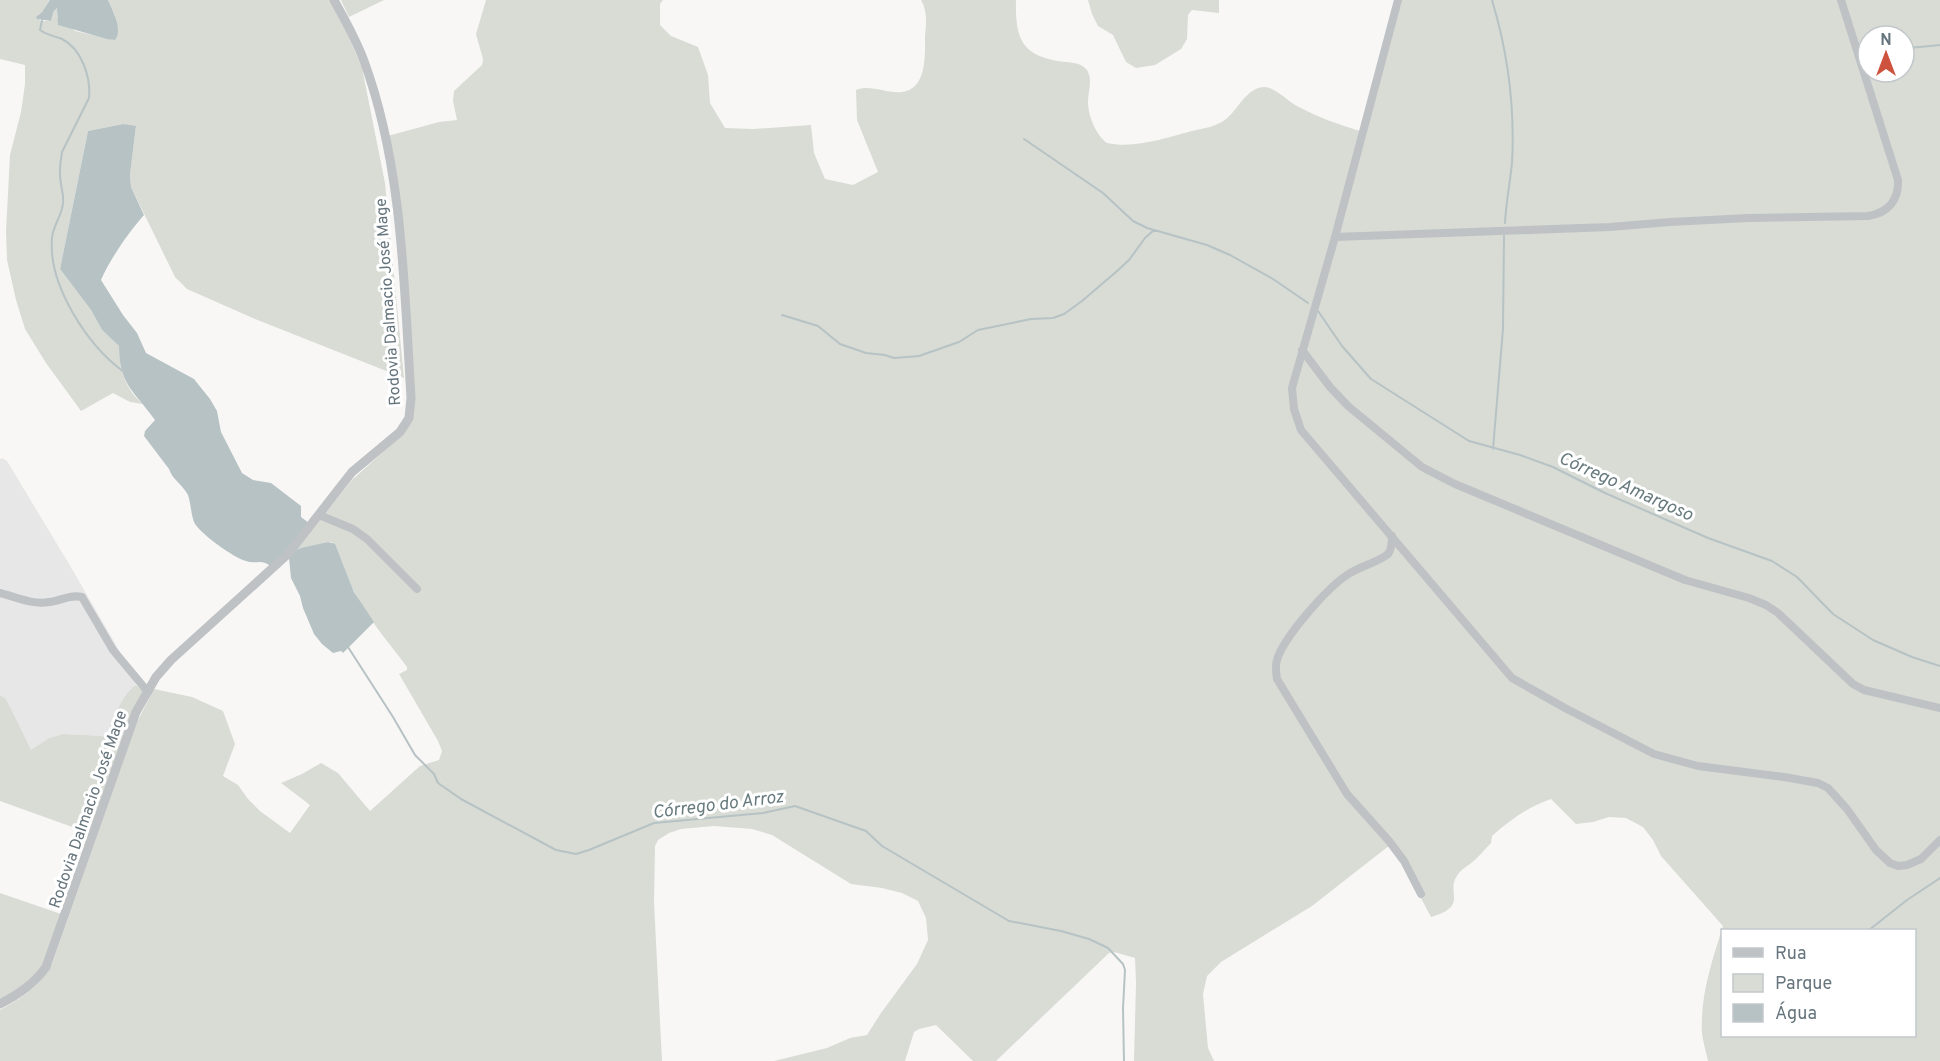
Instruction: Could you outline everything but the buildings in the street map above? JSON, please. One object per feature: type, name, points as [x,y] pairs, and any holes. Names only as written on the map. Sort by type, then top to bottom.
[{"type":"street","name":"Rodovia Dalmacio José Mage","points":[[0,1004],[24,990],[46,967],[136,712],[156,678],[171,660],[288,554],[352,472],[400,432],[405,426],[411,409],[402,261],[392,169],[365,63],[355,38],[334,0]]},
{"type":"street","points":[[1398,0],[1292,388],[1294,409],[1301,430],[1512,678],[1635,745],[1676,761],[1811,782],[1828,788],[1836,795],[1884,859],[1898,866],[1921,859],[1940,840]]},
{"type":"street","points":[[1335,237],[1881,214],[1896,198],[1898,180],[1841,0]]},
{"type":"street","points":[[1302,350],[1330,387],[1348,406],[1422,467],[1455,484],[1685,580],[1766,605],[1778,613],[1853,684],[1864,690],[1940,708]]},
{"type":"street","points":[[319,515],[354,529],[417,589]]},
{"type":"street","points":[[1392,536],[1391,550],[1387,555],[1363,565],[1331,587],[1287,640],[1276,661],[1276,669],[1277,679],[1347,794],[1404,861],[1421,894]]},
{"type":"street","points":[[0,594],[42,602],[69,596],[82,597],[113,650],[147,692]]},
{"type":"shaded area","points":[[0,459],[7,461],[72,569],[127,664],[136,685],[131,689],[119,710],[108,736],[63,734],[49,738],[30,751],[6,699],[0,695]]},
{"type":"green space","points":[[0,0],[50,0],[38,15],[40,21],[51,21],[55,9],[58,8],[57,17],[75,31],[115,40],[115,15],[108,0],[333,0],[362,68],[385,183],[404,378],[255,319],[187,289],[175,277],[131,187],[130,175],[136,127],[123,124],[88,131],[60,269],[91,310],[102,330],[119,346],[124,378],[132,392],[143,404],[130,402],[113,393],[81,411],[46,363],[25,329],[7,260],[6,231],[10,155],[21,112],[25,65],[0,59]]},
{"type":"green space","points":[[341,0],[384,0],[349,17]]},
{"type":"green space","points":[[486,0],[663,0],[660,4],[660,25],[671,36],[698,47],[708,75],[710,103],[725,128],[753,129],[811,125],[814,153],[825,179],[853,185],[878,172],[857,120],[856,90],[867,88],[902,92],[916,85],[923,70],[925,53],[926,18],[921,0],[1016,0],[1017,26],[1024,44],[1039,56],[1078,64],[1085,68],[1090,78],[1088,107],[1096,130],[1107,143],[1128,145],[1218,124],[1226,119],[1252,91],[1264,87],[1276,91],[1295,105],[1312,113],[1363,132],[1400,0],[1940,0],[1940,1061],[1708,1061],[1702,1033],[1703,1006],[1721,932],[1721,1037],[1916,1037],[1916,929],[1722,929],[1723,926],[1661,856],[1643,827],[1626,818],[1609,817],[1576,824],[1551,799],[1520,814],[1492,836],[1491,843],[1459,873],[1455,880],[1453,903],[1443,912],[1431,917],[1398,855],[1390,845],[1312,906],[1221,962],[1207,976],[1203,994],[1208,1048],[1214,1061],[1134,1061],[1135,958],[1114,952],[1109,953],[996,1061],[973,1061],[936,1025],[914,1032],[905,1061],[774,1061],[867,1035],[917,964],[928,940],[926,918],[918,901],[902,893],[851,884],[772,835],[752,829],[714,826],[681,829],[669,833],[658,840],[655,846],[654,902],[662,1061],[0,1061],[0,1010],[29,991],[52,964],[136,724],[154,689],[192,697],[223,711],[235,744],[223,776],[238,785],[260,811],[290,833],[310,805],[281,783],[321,763],[338,773],[370,811],[420,766],[439,760],[442,751],[438,741],[399,674],[407,670],[407,667],[361,603],[339,554],[331,542],[296,550],[352,480],[392,444],[413,409],[395,203],[384,137],[439,122],[457,120],[453,101],[454,91],[482,65],[483,59],[476,34]]},
{"type":"green space","points":[[1088,0],[1219,0],[1219,13],[1192,10],[1188,15],[1187,39],[1181,49],[1155,65],[1136,68],[1126,62],[1113,35],[1098,26]]},
{"type":"green space","points":[[136,685],[144,692],[89,833],[0,801],[0,695],[6,699],[31,750],[49,738],[63,734],[107,736],[122,701]]},
{"type":"green space","points":[[0,893],[61,914],[42,967],[34,978],[0,1001]]},
{"type":"water","points":[[50,0],[108,0],[118,26],[115,40],[58,25],[57,8],[51,21],[37,19],[36,17]]},
{"type":"water","points":[[123,124],[136,126],[130,175],[131,187],[144,215],[120,246],[101,280],[137,333],[146,353],[194,379],[210,399],[217,411],[221,432],[242,473],[253,480],[271,483],[301,506],[301,517],[309,523],[272,567],[262,562],[246,561],[234,555],[197,527],[188,495],[144,436],[145,431],[155,420],[125,379],[119,346],[102,330],[91,310],[60,269],[88,131]]},
{"type":"water","points":[[328,542],[335,544],[354,592],[374,622],[343,653],[341,651],[333,653],[314,634],[291,578],[289,558],[296,550]]},
{"type":"waterway","points":[[1492,0],[1506,60],[1511,101],[1512,163],[1505,223]]},
{"type":"waterway","name":"Córrego do Arroz","points":[[42,20],[40,30],[62,39],[80,57],[87,73],[89,90],[89,98],[62,152],[60,180],[63,203],[52,238],[52,256],[56,275],[63,294],[84,330],[110,360],[124,372]]},
{"type":"waterway","points":[[1916,47],[1940,45]]},
{"type":"waterway","name":"Córrego Amargoso","points":[[1024,139],[1103,193],[1133,221],[1147,228],[1207,245],[1230,255],[1273,279],[1308,303]]},
{"type":"waterway","name":"Córrego Amargoso","points":[[782,315],[818,326],[840,344],[866,353],[894,358],[919,356],[959,342],[978,330],[1031,319],[1053,318],[1064,314],[1129,260],[1154,230]]},
{"type":"waterway","points":[[1493,449],[1503,329],[1504,236]]},
{"type":"waterway","name":"Córrego Amargoso","points":[[1318,311],[1342,346],[1371,379],[1469,441],[1553,467],[1605,493],[1708,538],[1772,561],[1797,577],[1833,614],[1873,640],[1940,666]]},
{"type":"waterway","name":"Córrego do Arroz","points":[[348,647],[415,755],[434,774],[438,783],[461,799],[556,850],[576,854],[654,823],[763,813],[795,806],[866,831],[882,846],[1009,921],[1061,931],[1089,939],[1108,948],[1123,964],[1125,970],[1124,1061]]},
{"type":"waterway","points":[[1870,929],[1940,878]]}]
